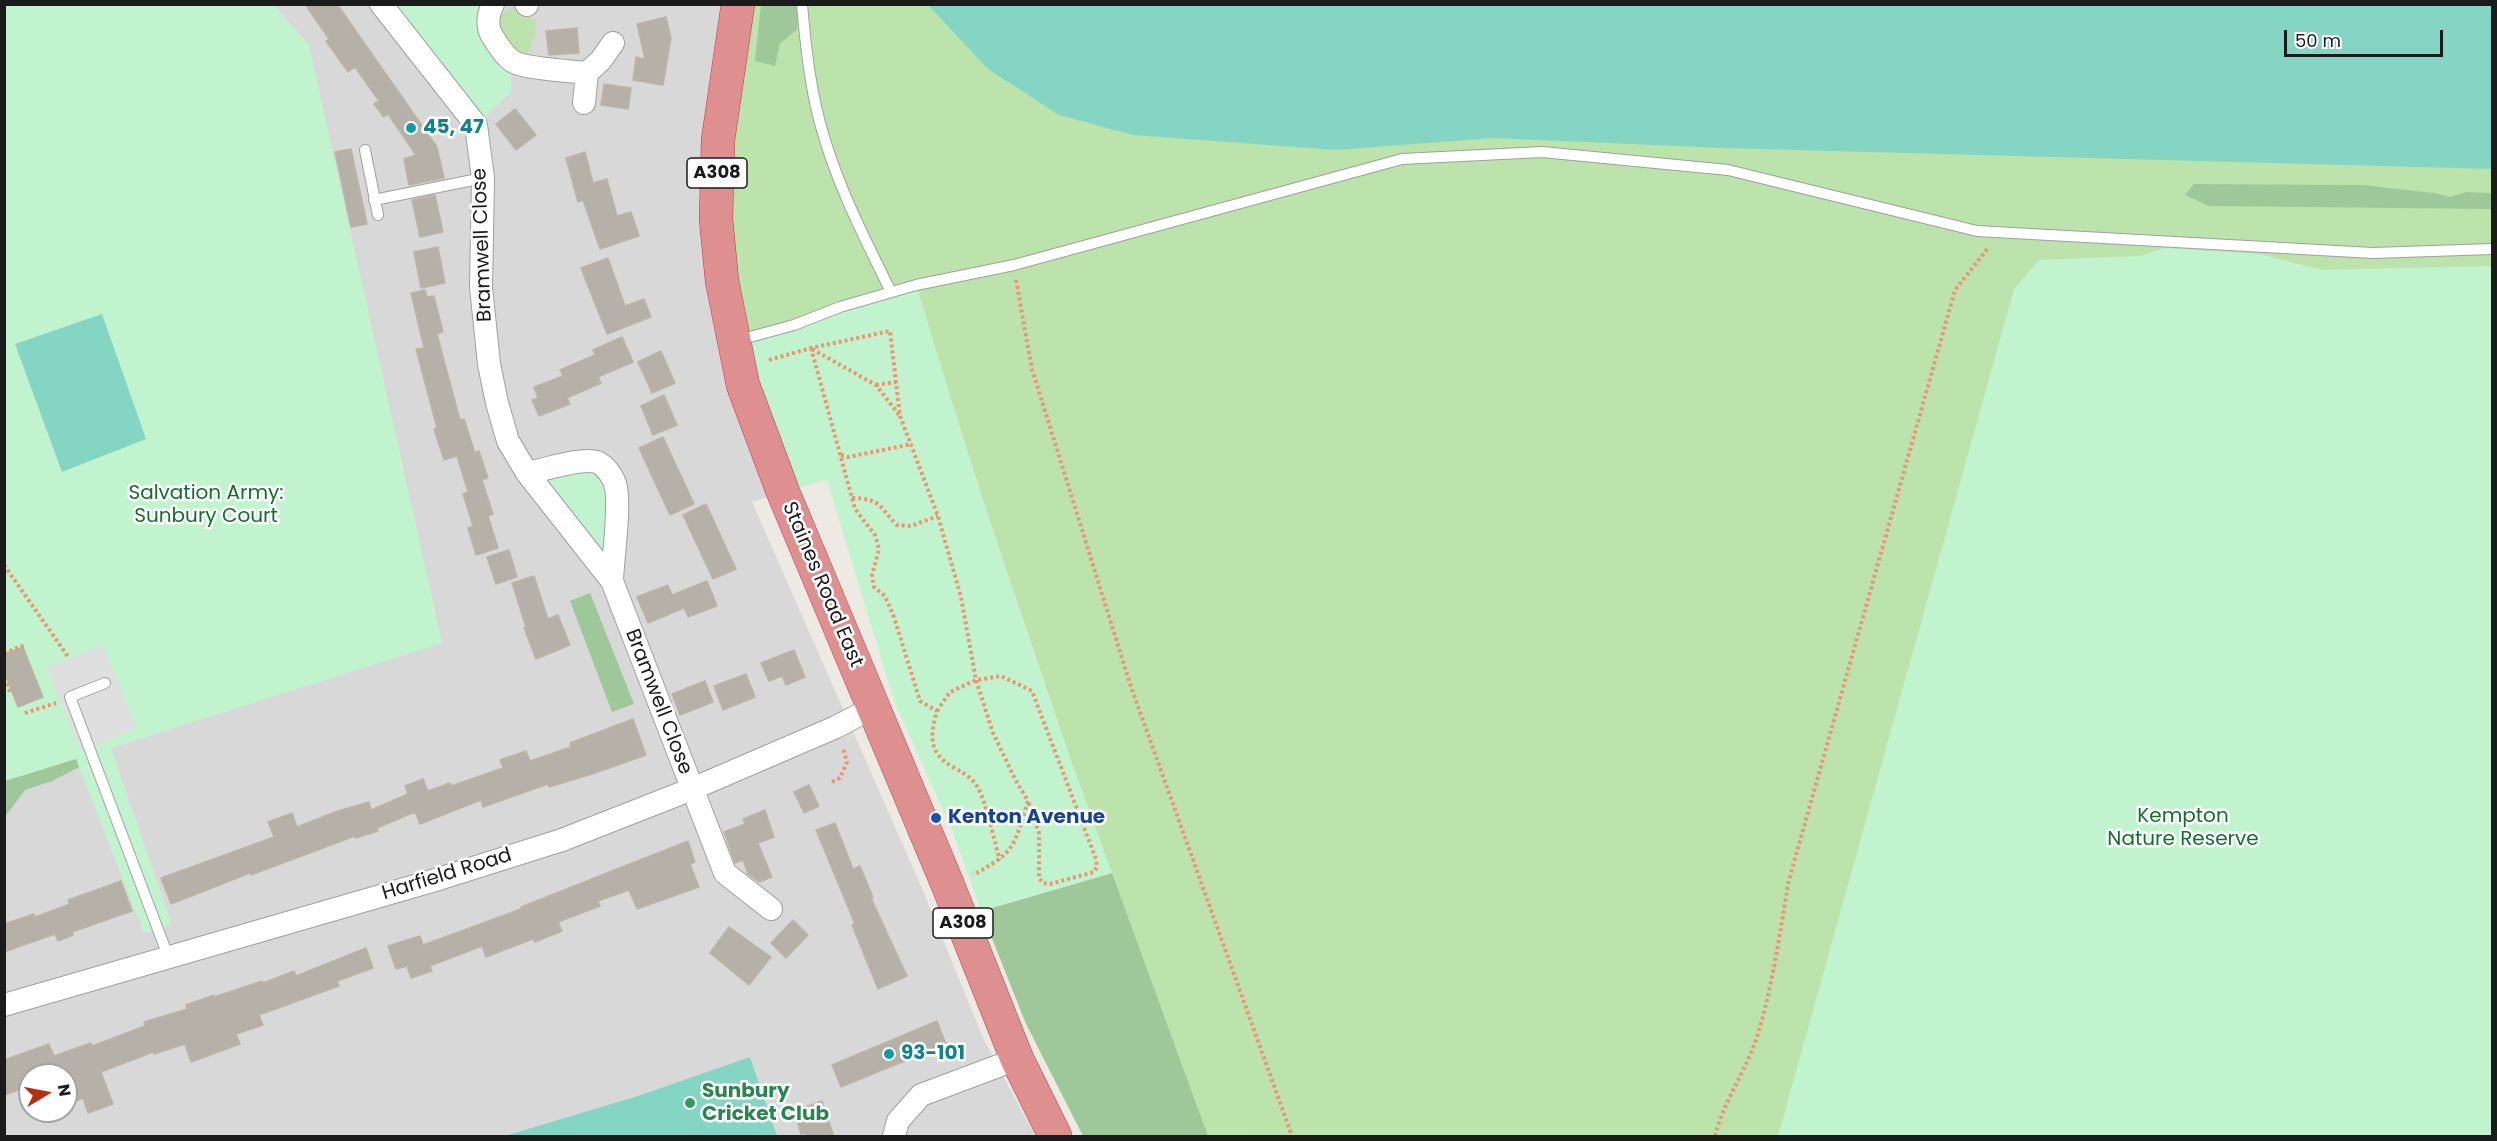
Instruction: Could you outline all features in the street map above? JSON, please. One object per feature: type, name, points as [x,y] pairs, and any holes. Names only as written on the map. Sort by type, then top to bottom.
[{"type":"highway","name":"Staines Road East","points":[[738,4],[718,140],[716,219],[722,281],[742,385],[757,427],[947,883],[1017,1059],[1055,1137]]},
{"type":"street","name":"Bramwell Close","points":[[381,4],[476,125],[483,178],[481,287],[489,364],[496,403],[508,441],[528,473],[612,581],[725,873],[771,909]]},
{"type":"street","points":[[493,4],[489,12],[488,29],[499,48],[512,61],[522,65],[587,73]]},
{"type":"street","points":[[584,103],[587,73],[601,60],[613,43]]},
{"type":"street","name":"Bramwell Close","points":[[528,473],[586,461],[598,463],[610,473],[616,485],[612,581]]},
{"type":"street","name":"Harfield Road","points":[[4,1005],[432,881],[562,840],[692,789],[836,727],[874,707]]},
{"type":"street","points":[[894,1137],[898,1120],[921,1095],[1017,1059]]},
{"type":"lane","points":[[802,4],[806,52],[825,140],[855,218],[891,292]]},
{"type":"lane","points":[[364,150],[378,215]]},
{"type":"lane","points":[[732,342],[794,325],[891,292],[1014,265],[1402,159],[1542,152],[1728,170],[1977,231],[2373,254],[2493,249]]},
{"type":"lane","points":[[375,200],[483,178]]},
{"type":"lane","points":[[105,683],[70,697],[168,956]]},
{"type":"path","points":[[1714,1137],[1720,1115],[1757,1036],[1773,972],[1789,880],[1955,290],[1984,250],[2010,233]]},
{"type":"path","points":[[1014,265],[1032,369],[1130,684],[1292,1137]]},
{"type":"path","points":[[769,360],[811,348],[890,331],[900,416]]},
{"type":"path","points":[[811,348],[876,385],[900,416],[938,516],[961,597],[976,680],[993,733],[1028,801],[1039,833],[1037,863],[1039,878],[1043,883],[1050,884],[1094,872],[1097,867],[1096,859],[1032,691],[1001,675],[976,680],[950,692],[937,711],[931,731],[935,752],[951,766],[968,775],[978,788],[1000,860]]},
{"type":"path","points":[[811,348],[855,509],[875,535],[879,549],[872,575],[874,587],[885,597],[894,617],[920,701],[937,711]]},
{"type":"path","points":[[876,385],[896,382]]},
{"type":"path","points":[[840,454],[848,457],[912,444]]},
{"type":"path","points":[[852,498],[870,499],[879,503],[897,525],[911,526],[938,516]]},
{"type":"path","points":[[4,565],[69,658]]},
{"type":"path","points":[[4,653],[25,645]]},
{"type":"path","points":[[4,678],[10,692]]},
{"type":"path","points":[[25,712],[70,697]]},
{"type":"path","points":[[832,782],[840,778],[847,762],[836,727]]},
{"type":"path","points":[[947,883],[971,876],[1000,860],[1013,846],[1028,801]]},
{"type":"shaded area","points":[[5,5],[738,5],[783,492],[752,502],[921,886],[984,1040],[1035,1136],[5,1136]]},
{"type":"shaded area","points":[[928,5],[2492,5],[2492,169],[1723,148],[1493,138],[1336,150],[1133,135],[1059,115],[988,69]]},
{"type":"shaded area","points":[[102,314],[146,439],[62,472],[15,344]]},
{"type":"shaded area","points":[[103,645],[137,728],[81,751],[47,668]]},
{"type":"shaded area","name":"Sunbury Cricket Club","points":[[750,1057],[777,1136],[505,1136],[638,1096]]},
{"type":"green space","name":"Salvation Army: Sunbury Court","points":[[5,5],[274,5],[309,45],[442,643],[111,748],[172,925],[144,933],[76,759],[5,781]]},
{"type":"green space","points":[[381,5],[493,5],[489,12],[512,61],[511,92],[476,125]]},
{"type":"green space","points":[[738,5],[2492,5],[2492,1136],[1208,1136],[1073,767],[965,448],[916,285],[732,342],[718,140]]},
{"type":"green space","points":[[761,5],[799,5],[797,30],[780,43],[775,66],[755,61]]},
{"type":"green space","points":[[512,8],[536,20],[535,36],[525,58],[509,45],[502,35],[501,14]]},
{"type":"green space","points":[[2194,184],[2362,185],[2434,193],[2450,197],[2466,192],[2492,193],[2492,209],[2209,206],[2185,195]]},
{"type":"green space","name":"Kempton Nature Reserve","points":[[2165,248],[2259,254],[2322,270],[2492,266],[2492,1136],[1778,1136],[2014,289],[2039,260],[2140,256]]},
{"type":"green space","points":[[916,285],[1009,580],[1112,873],[981,911],[952,830],[895,704],[827,480],[783,492],[732,342]]},
{"type":"green space","points":[[586,461],[610,473],[612,581],[527,473]]},
{"type":"green space","points":[[590,593],[634,704],[612,712],[570,601]]},
{"type":"green space","points":[[5,718],[87,763],[52,781],[25,790],[5,817]]},
{"type":"green space","points":[[1112,873],[1208,1136],[1083,1136],[1026,1024],[981,911]]},
{"type":"building","points":[[305,4],[337,4],[437,147],[444,178],[409,185],[404,159],[416,155],[388,114],[384,117],[374,104],[379,101],[355,67],[348,72],[326,41],[329,39]]},
{"type":"building","points":[[666,17],[671,38],[663,85],[633,80],[636,57],[645,59],[637,24]]},
{"type":"building","points":[[577,28],[579,53],[549,55],[546,31]]},
{"type":"building","points":[[604,84],[631,88],[628,109],[601,105]]},
{"type":"building","points":[[515,109],[536,135],[516,150],[496,124]]},
{"type":"building","points":[[351,149],[367,224],[351,227],[335,152]]},
{"type":"building","points":[[585,152],[593,183],[607,179],[617,216],[631,212],[639,236],[600,249],[583,200],[578,202],[566,158]]},
{"type":"building","points":[[435,195],[443,232],[420,237],[412,200]]},
{"type":"building","points":[[438,247],[445,283],[421,288],[414,252]]},
{"type":"building","points":[[608,258],[625,306],[644,299],[651,317],[607,334],[581,268]]},
{"type":"building","points":[[425,290],[427,297],[434,296],[443,332],[437,334],[460,420],[464,419],[475,453],[479,451],[488,478],[482,480],[493,514],[488,516],[498,548],[476,555],[468,528],[473,526],[463,494],[468,492],[457,456],[444,460],[434,429],[437,428],[416,349],[424,348],[411,293]]},
{"type":"building","points":[[622,337],[633,362],[598,377],[601,383],[567,398],[570,404],[539,416],[532,400],[538,398],[534,387],[563,376],[560,370],[595,355],[593,350]]},
{"type":"building","points":[[661,351],[675,383],[652,393],[638,362]]},
{"type":"building","points":[[664,395],[677,425],[653,435],[641,406]]},
{"type":"building","points":[[663,437],[694,504],[670,515],[639,448]]},
{"type":"building","points":[[706,504],[736,569],[713,579],[683,515]]},
{"type":"building","points":[[509,550],[517,577],[496,584],[487,557]]},
{"type":"building","points":[[534,576],[548,619],[558,615],[570,645],[536,659],[524,628],[526,627],[512,583]]},
{"type":"building","points":[[707,581],[717,606],[688,617],[684,608],[648,623],[637,597],[668,585],[672,595]]},
{"type":"building","points":[[23,647],[43,697],[18,707],[4,672],[4,654]]},
{"type":"building","points":[[794,650],[805,677],[786,685],[782,676],[769,681],[761,663]]},
{"type":"building","points":[[746,674],[755,697],[723,710],[714,686]]},
{"type":"building","points":[[705,681],[713,702],[680,715],[672,694]]},
{"type":"building","points":[[633,719],[646,755],[592,774],[549,787],[548,784],[483,807],[481,800],[420,824],[415,812],[377,828],[378,831],[356,838],[355,836],[251,875],[250,873],[171,904],[161,878],[274,837],[268,822],[292,813],[297,827],[369,802],[371,810],[408,794],[405,786],[423,779],[428,791],[450,783],[451,786],[503,768],[500,760],[526,751],[530,761],[571,747],[570,743]]},
{"type":"building","points":[[809,785],[819,806],[804,813],[794,792]]},
{"type":"building","points":[[765,810],[774,837],[758,843],[772,877],[759,882],[748,874],[743,860],[735,863],[724,832],[745,824],[743,819]]},
{"type":"building","points":[[835,823],[853,869],[860,866],[873,897],[871,898],[907,976],[878,989],[852,925],[855,924],[816,830]]},
{"type":"building","points":[[688,841],[695,862],[690,864],[699,887],[637,909],[629,890],[598,901],[600,906],[558,922],[562,931],[535,942],[533,939],[486,957],[482,946],[430,966],[432,971],[411,978],[407,966],[396,969],[388,946],[420,936],[423,945],[521,909],[521,907]]},
{"type":"building","points":[[121,881],[132,911],[72,932],[73,935],[58,941],[55,934],[4,952],[4,924],[34,914],[35,917],[70,904],[68,900]]},
{"type":"building","points":[[793,920],[808,935],[786,958],[771,943]]},
{"type":"building","points":[[729,927],[771,957],[749,985],[710,953]]},
{"type":"building","points":[[366,948],[373,968],[337,981],[339,986],[259,1015],[263,1025],[236,1034],[240,1044],[191,1062],[185,1044],[154,1054],[153,1052],[101,1072],[113,1104],[88,1113],[83,1098],[78,1100],[78,1063],[18,1063],[18,1090],[4,1095],[4,1060],[49,1044],[54,1056],[91,1043],[92,1046],[145,1026],[144,1022],[187,1009],[186,1005],[214,995],[214,997],[262,981],[263,983],[294,971],[296,976]]},
{"type":"building","name":"93-101","points":[[937,1021],[946,1044],[841,1087],[832,1065]]},
{"type":"building","points":[[822,1101],[834,1137],[806,1137],[805,1133],[801,1134],[794,1111]]},
{"type":"place","name":"45, 47","points":[[411,128]]},
{"type":"place","name":"Kenton Avenue","points":[[936,818]]},
{"type":"place","name":"93-101","points":[[889,1054]]},
{"type":"place","name":"Sunbury Cricket Club","points":[[690,1103]]}]
